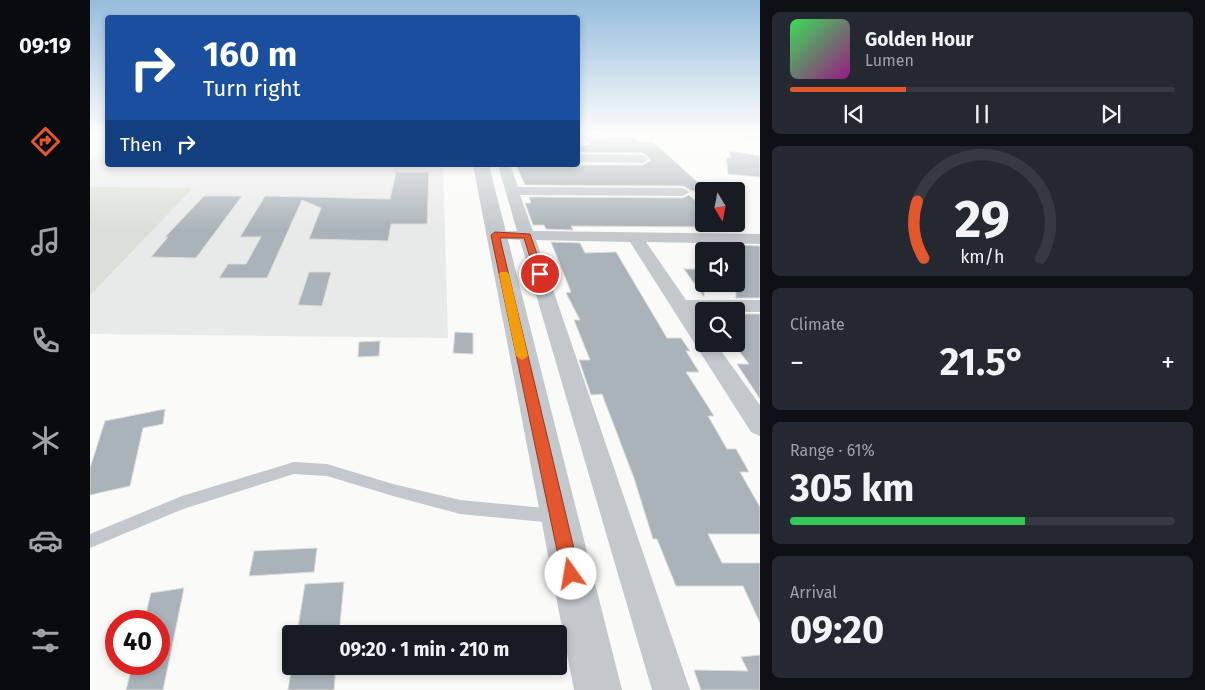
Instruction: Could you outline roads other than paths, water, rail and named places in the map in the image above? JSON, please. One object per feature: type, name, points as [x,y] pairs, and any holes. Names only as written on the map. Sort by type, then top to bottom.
[{"type":"street","points":[[481,167],[495,235],[598,690]]},
{"type":"street","points":[[505,167],[671,690]]},
{"type":"street","points":[[512,191],[683,192]]},
{"type":"street","points":[[495,235],[760,239]]},
{"type":"street","points":[[634,236],[695,329]]},
{"type":"street","points":[[680,306],[760,306]]},
{"type":"street","points":[[711,352],[753,403],[760,425]]},
{"type":"lane","points":[[90,541],[182,503],[294,468],[327,470],[460,508],[558,516]]}]
